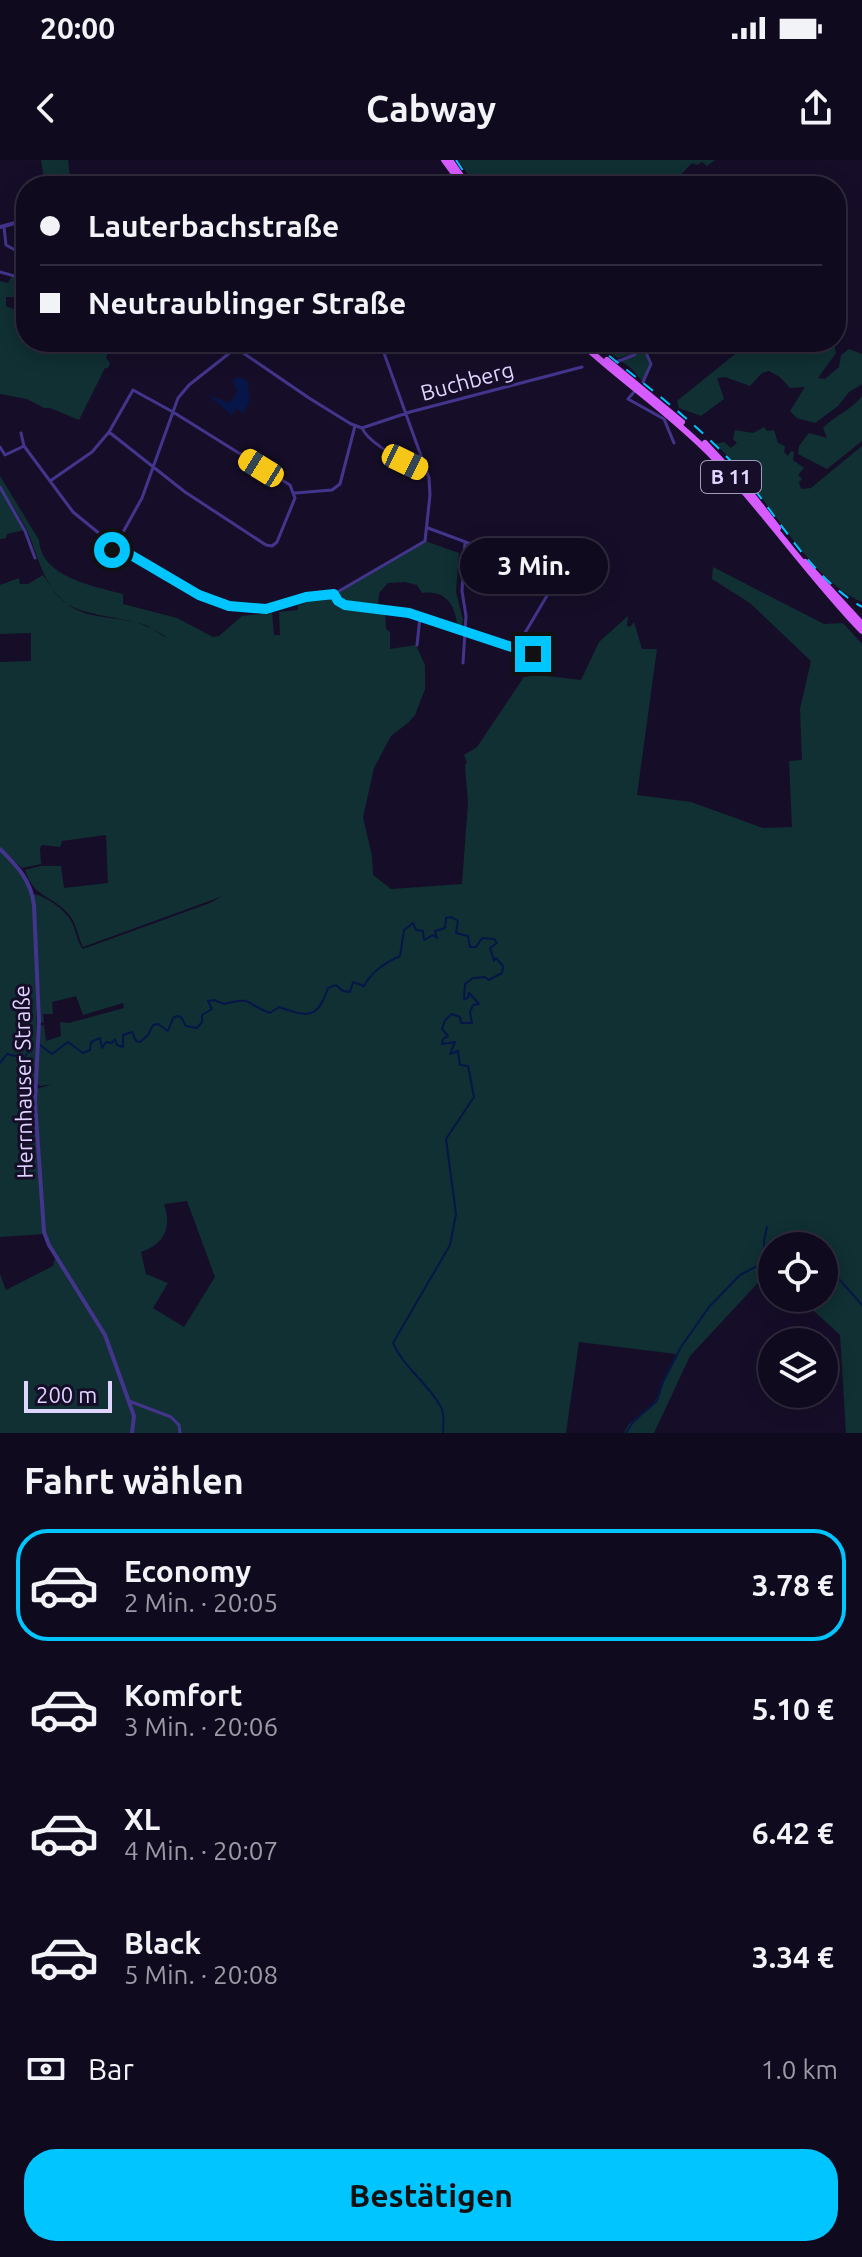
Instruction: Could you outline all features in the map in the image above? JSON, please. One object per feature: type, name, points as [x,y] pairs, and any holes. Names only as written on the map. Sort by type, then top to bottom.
[{"type":"main road","name":"B 11","points":[[592,352],[689,434],[743,490],[810,575],[862,631]]},
{"type":"main road","name":"B 11","points":[[598,352],[719,457],[813,572],[862,624]]},
{"type":"main road","points":[[676,423],[676,436],[689,434]]},
{"type":"street","points":[[2,227],[6,245],[16,250]]},
{"type":"street","points":[[117,543],[142,498],[184,390],[231,352]]},
{"type":"street","points":[[242,352],[362,428],[364,434],[389,452],[427,470]]},
{"type":"street","points":[[117,543],[119,548],[199,595],[229,606],[266,609],[306,597],[334,594],[425,541],[430,486],[427,470],[384,352]]},
{"type":"street","points":[[616,365],[637,352]]},
{"type":"street","points":[[643,382],[651,364],[645,352]]},
{"type":"street","name":"Buchberg","points":[[362,428],[582,367]]},
{"type":"street","points":[[50,481],[92,452],[109,432],[133,390],[290,485],[295,493],[292,509],[277,542],[272,546],[266,545],[185,492],[109,432]]},
{"type":"street","points":[[634,392],[628,399],[664,419],[676,436],[674,443]]},
{"type":"street","points":[[295,493],[332,490],[340,484],[355,426]]},
{"type":"street","points":[[21,433],[24,446],[73,512],[111,543],[117,543]]},
{"type":"street","points":[[0,447],[6,456],[24,446]]},
{"type":"street","points":[[0,487],[25,531],[35,558]]},
{"type":"street","points":[[427,527],[549,573],[554,578],[554,584],[516,648]]},
{"type":"street","points":[[463,663],[466,632],[462,591],[465,542]]},
{"type":"street","points":[[111,543],[111,550],[119,548]]},
{"type":"street","points":[[334,594],[345,605],[420,617],[533,654]]},
{"type":"street","points":[[417,645],[420,617]]},
{"type":"street","name":"Herrnhauser Straße","points":[[0,849],[25,876],[34,899],[39,1021],[35,1102],[45,1237],[105,1335],[134,1416],[132,1433]]},
{"type":"street","points":[[129,1401],[171,1417],[179,1425],[180,1433]]},
{"type":"green space","points":[[41,160],[68,160],[70,176],[43,176]]},
{"type":"green space","points":[[458,160],[715,160],[707,166],[702,162],[697,165],[692,163],[680,176],[469,176]]},
{"type":"green space","points":[[12,276],[16,277],[16,297],[6,297],[6,306],[16,310],[16,352],[108,352],[108,368],[105,368],[79,420],[27,399],[0,394],[0,281],[8,283]]},
{"type":"green space","points":[[849,349],[862,354],[862,384],[815,423],[797,418],[790,411],[805,387],[790,388],[769,371],[762,373],[750,386],[725,377],[717,378],[724,399],[701,416],[679,408],[677,401],[738,352],[836,352],[818,378],[825,379],[839,367],[841,355]]},
{"type":"green space","points":[[609,352],[633,352],[631,354],[618,358]]},
{"type":"green space","points":[[644,352],[650,367],[642,381],[621,361]]},
{"type":"green space","points":[[862,396],[862,441],[827,469],[798,454],[799,446],[809,433],[827,438],[823,428]]},
{"type":"green space","points":[[764,427],[767,431],[774,430],[778,443],[785,446],[784,452],[788,456],[791,451],[794,452],[793,460],[804,468],[798,475],[802,479],[799,482],[801,489],[811,488],[862,446],[862,602],[841,590],[803,553],[751,483],[715,444],[724,442],[731,448],[737,443],[733,439],[735,430],[753,433]]},
{"type":"green space","points":[[0,476],[39,540],[42,553],[59,571],[70,578],[123,594],[123,604],[177,618],[213,637],[219,636],[242,616],[272,613],[274,635],[280,635],[279,612],[298,610],[298,605],[304,604],[302,599],[320,599],[334,594],[425,541],[459,553],[456,592],[463,620],[461,627],[457,624],[454,610],[443,596],[422,593],[417,585],[388,583],[379,593],[378,609],[385,610],[390,649],[416,645],[425,665],[425,689],[415,715],[391,736],[374,768],[363,817],[373,875],[391,889],[462,884],[468,803],[464,755],[477,747],[524,677],[538,675],[581,680],[599,642],[628,616],[627,626],[634,622],[642,649],[657,649],[637,795],[691,802],[763,828],[792,827],[789,761],[802,760],[800,709],[811,661],[750,603],[712,579],[713,567],[824,624],[843,623],[862,644],[862,1433],[846,1433],[838,1328],[832,1328],[815,1312],[838,1312],[838,1232],[758,1232],[758,1283],[690,1356],[654,1433],[624,1433],[629,1424],[655,1402],[676,1354],[579,1342],[566,1433],[0,1433],[0,1274],[6,1290],[53,1266],[56,1254],[45,1233],[36,1089],[53,1084],[40,1086],[36,1082],[40,1026],[44,1025],[46,1041],[61,1036],[60,1022],[69,1023],[124,1008],[123,1003],[83,1015],[76,996],[52,1002],[53,1014],[43,1014],[44,1023],[41,1022],[34,894],[51,901],[67,915],[83,949],[223,896],[83,947],[70,916],[64,909],[39,892],[25,870],[61,866],[64,888],[108,883],[106,835],[62,841],[60,847],[42,845],[41,864],[22,868],[0,847],[0,662],[31,661],[31,633],[0,634],[0,585],[19,578],[20,584],[28,584],[43,575],[50,585],[25,526],[0,485]],"holes":[[[67,603],[97,615],[136,623],[88,614],[76,610]],[[187,1201],[215,1277],[184,1327],[153,1308],[168,1283],[146,1274],[141,1252],[156,1244],[164,1234],[167,1227],[164,1204]]]},
{"type":"green space","points":[[0,489],[25,530],[0,539]]},
{"type":"green space","points":[[0,851],[26,883],[33,912],[36,1049],[30,1120],[34,1117],[43,1234],[0,1237]]},
{"type":"shaded area","points":[[238,377],[248,381],[249,403],[243,413],[236,408],[232,415],[208,395],[230,403],[237,392],[233,380]]},
{"type":"waterway","points":[[40,1045],[52,1054],[68,1042],[83,1053],[90,1050],[91,1042],[100,1038],[102,1048],[106,1042],[112,1043],[115,1039],[117,1045],[123,1047],[123,1035],[132,1032],[136,1041],[140,1042],[153,1025],[158,1024],[168,1031],[173,1018],[177,1016],[186,1026],[197,1028],[202,1022],[202,1015],[212,1009],[208,1001],[214,1000],[224,1004],[245,1001],[270,1013],[279,1007],[311,1013],[320,1005],[328,988],[336,985],[350,992],[353,982],[364,986],[379,968],[400,956],[404,930],[413,923],[416,930],[423,931],[424,940],[433,935],[437,938],[435,931],[445,928],[446,918],[451,917],[458,921],[456,933],[468,936],[470,947],[476,947],[482,938],[494,939],[497,943],[490,948],[494,961],[496,958],[503,966],[502,973],[489,980],[485,977],[473,978],[465,984],[464,999],[468,998],[469,993],[479,1004],[473,1005],[470,1012],[472,1023],[461,1023],[460,1017],[452,1014],[445,1020],[442,1029],[448,1036],[442,1044],[455,1042],[450,1054],[458,1051],[460,1065],[468,1066],[474,1097],[446,1139],[456,1214],[450,1245],[393,1343],[441,1407],[443,1433]]},
{"type":"waterway","points":[[0,1063],[7,1054],[24,1058],[33,1045]]},
{"type":"waterway","points":[[626,1433],[633,1422],[657,1401],[681,1347],[709,1307],[740,1275],[765,1262],[767,1227]]},
{"type":"waterway","points":[[838,1278],[862,1305]]},
{"type":"railway","points":[[456,160],[466,176]]},
{"type":"railway","points":[[604,352],[712,442],[744,476],[823,576],[862,607]]},
{"type":"route","points":[[112,550],[119,548],[199,595],[229,606],[266,609],[306,597],[334,594],[345,605],[409,613],[533,654]]}]
